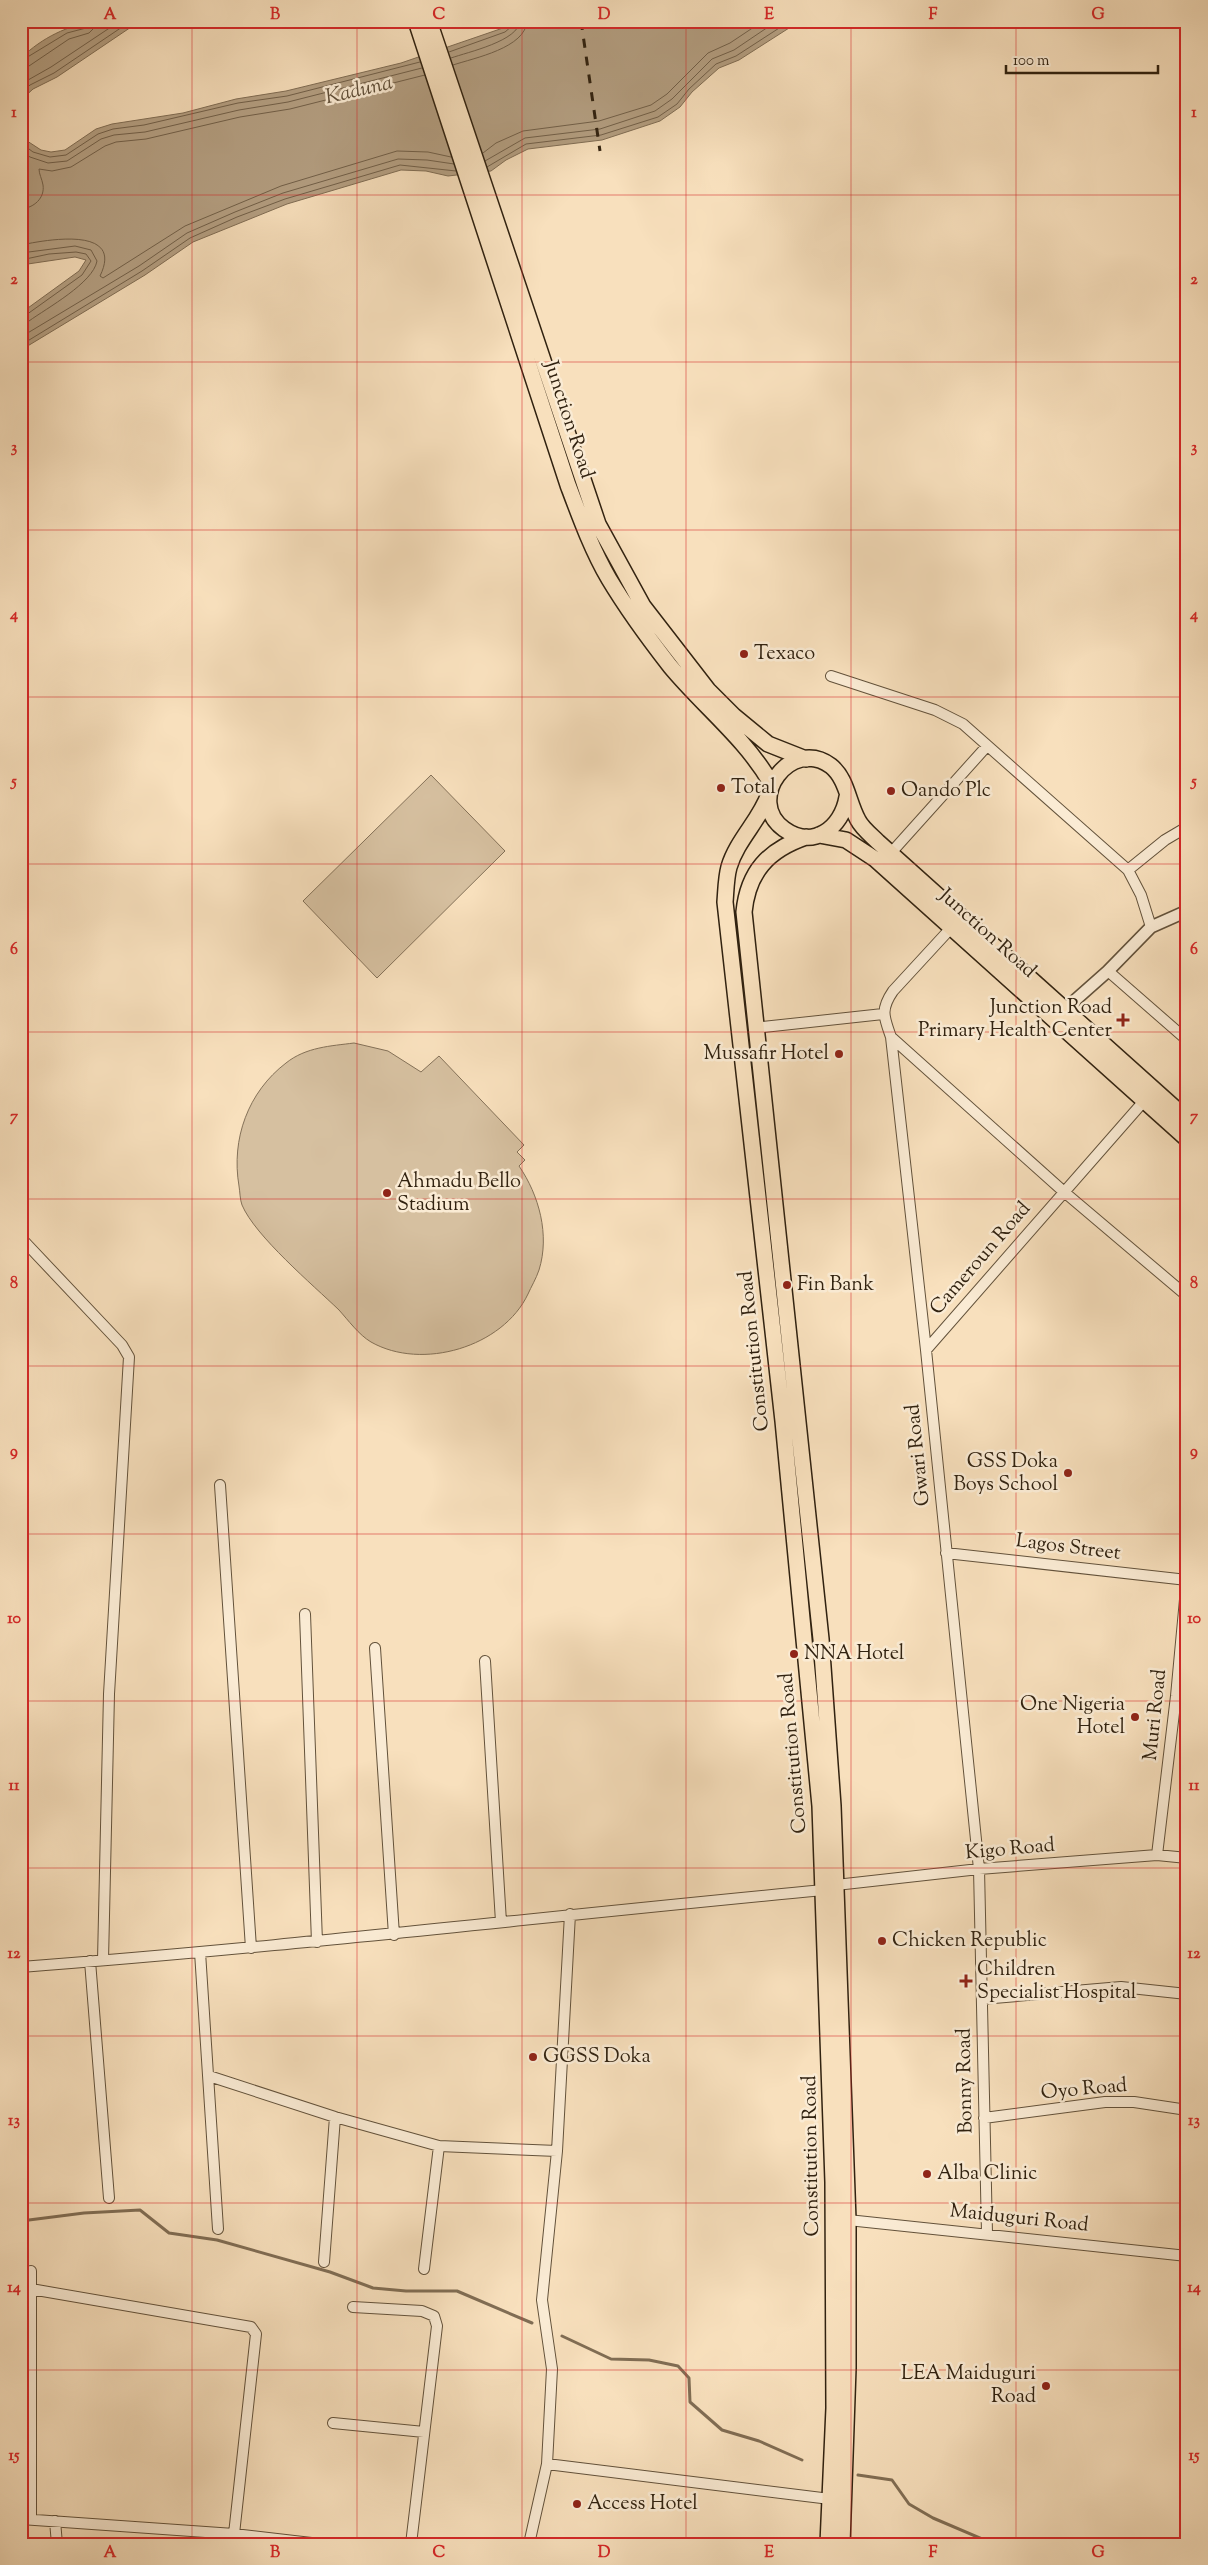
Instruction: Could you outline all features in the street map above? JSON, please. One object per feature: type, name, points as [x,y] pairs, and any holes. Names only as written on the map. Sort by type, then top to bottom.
[{"type":"main road","name":"Junction Road","points":[[416,21],[598,524],[638,598],[708,690],[734,716],[768,744],[806,759]]},
{"type":"main road","name":"Junction Road","points":[[429,21],[568,485],[589,538],[609,579],[670,666],[702,702],[746,746],[770,789]]},
{"type":"main road","points":[[806,759],[818,760],[830,766],[838,774],[844,785],[846,797],[845,810],[839,821],[830,830],[812,836],[794,835],[783,828],[774,819],[770,807],[770,789],[785,766],[806,759]]},
{"type":"main road","name":"Constitution Road","points":[[770,789],[760,816],[732,858],[726,882],[725,902],[774,1280]]},
{"type":"main road","name":"Junction Road","points":[[846,797],[858,822],[890,854],[1187,1119]]},
{"type":"main road","name":"Junction Road","points":[[812,836],[846,840],[863,849],[1187,1139]]},
{"type":"main road","name":"Constitution Road","points":[[812,836],[793,842],[767,859],[750,882],[745,896],[744,928],[819,1796],[830,1888],[848,2220],[848,2368],[839,2453]]},
{"type":"main road","name":"Constitution Road","points":[[830,1888],[838,2477],[842,2544]]},
{"type":"main road","name":"Constitution Road","points":[[828,2544],[830,2499],[838,2477]]},
{"type":"street","points":[[831,676],[935,710],[963,724],[1128,870],[1151,927]]},
{"type":"street","points":[[890,854],[987,746]]},
{"type":"street","points":[[1128,870],[1164,840],[1187,827]]},
{"type":"street","points":[[1064,1010],[1108,971],[1151,927],[1187,911]]},
{"type":"street","points":[[754,1028],[883,1014],[886,1001],[893,991],[951,928]]},
{"type":"street","points":[[1108,971],[1187,1040]]},
{"type":"street","name":"Gwari Road","points":[[883,1014],[891,1037],[926,1350],[979,1869]]},
{"type":"street","name":"Gwari Road","points":[[891,1037],[1063,1191],[1187,1296]]},
{"type":"street","name":"Cameroun Road","points":[[926,1350],[1063,1191],[1144,1101]]},
{"type":"street","points":[[21,1238],[122,1345],[129,1357],[109,1694],[103,1960]]},
{"type":"street","points":[[220,1485],[251,1948]]},
{"type":"street","name":"Lagos Street","points":[[946,1553],[1187,1579]]},
{"type":"street","name":"Muri Road","points":[[1157,1855],[1176,1696],[1187,1579]]},
{"type":"street","points":[[305,1614],[317,1942]]},
{"type":"street","points":[[375,1648],[394,1935]]},
{"type":"street","points":[[485,1661],[501,1922]]},
{"type":"street","name":"Kigo Road","points":[[21,1966],[394,1935],[570,1914],[830,1888],[979,1869],[1157,1855],[1187,1858]]},
{"type":"street","name":"Bonny Road","points":[[979,1869],[987,2233]]},
{"type":"street","points":[[529,2544],[547,2464],[552,2369],[542,2300],[557,2151],[570,1914]]},
{"type":"street","points":[[200,1952],[218,2229]]},
{"type":"street","points":[[90,1961],[109,2198]]},
{"type":"street","points":[[982,1999],[1121,1987],[1187,1994]]},
{"type":"street","points":[[209,2076],[335,2117],[439,2146],[557,2151]]},
{"type":"street","name":"Oyo Road","points":[[984,2118],[1105,2102],[1134,2102],[1187,2110]]},
{"type":"street","points":[[324,2262],[335,2117]]},
{"type":"street","points":[[424,2269],[439,2146]]},
{"type":"street","name":"Maiduguri Road","points":[[848,2220],[987,2233],[1187,2256]]},
{"type":"street","points":[[31,2271],[26,2519],[234,2534],[320,2544]]},
{"type":"street","points":[[31,2289],[251,2326],[254,2329],[256,2334],[234,2534]]},
{"type":"street","points":[[353,2307],[422,2311],[434,2316],[437,2326],[411,2544]]},
{"type":"street","points":[[333,2423],[424,2432]]},
{"type":"street","points":[[547,2464],[830,2499]]},
{"type":"street","points":[[55,2521],[57,2544]]},
{"type":"shaded area","points":[[431,775],[505,851],[377,978],[303,901]]},
{"type":"shaded area","name":"Ahmadu Bello Stadium","points":[[354,1043],[388,1051],[421,1072],[439,1056],[524,1145],[517,1152],[525,1160],[519,1166],[537,1202],[543,1229],[542,1257],[539,1270],[528,1294],[516,1312],[500,1328],[481,1340],[459,1349],[436,1354],[414,1354],[391,1350],[371,1342],[272,1245],[259,1231],[242,1205],[237,1168],[238,1151],[240,1134],[252,1102],[273,1075],[294,1058],[310,1050]]},
{"type":"water","points":[[95,21],[140,21],[57,77],[33,89],[21,100],[21,58],[47,38],[65,29]]},
{"type":"water","name":"Kaduna","points":[[511,21],[800,21],[739,60],[719,68],[692,92],[680,107],[660,121],[602,140],[528,149],[506,160],[491,171],[448,176],[426,171],[401,170],[287,204],[193,242],[145,275],[21,350],[21,313],[79,271],[86,260],[75,257],[21,265],[21,192],[25,188],[21,181],[21,137],[41,150],[51,152],[65,150],[96,129],[112,124],[183,113],[236,99],[286,91],[401,63],[503,28]]},
{"type":"waterway","points":[[21,2221],[84,2213],[140,2210],[169,2233],[217,2240],[330,2272],[373,2288],[406,2291],[457,2291],[532,2323]]},
{"type":"waterway","points":[[562,2336],[611,2359],[649,2360],[678,2366],[689,2378],[690,2402],[722,2430],[759,2441],[802,2460]]},
{"type":"waterway","points":[[858,2475],[892,2480],[909,2504],[933,2518],[994,2544]]},
{"type":"railway","points":[[581,21],[600,151]]},
{"type":"place","name":"Texaco","points":[[744,654]]},
{"type":"place","name":"Total","points":[[721,788]]},
{"type":"place","name":"Oando Plc","points":[[891,791]]},
{"type":"place","name":"Junction Road Primary Health Center","points":[[1123,1020]]},
{"type":"place","name":"Mussafir Hotel","points":[[839,1054]]},
{"type":"place","name":"Ahmadu Bello Stadium","points":[[387,1193]]},
{"type":"place","name":"Fin Bank","points":[[787,1285]]},
{"type":"place","name":"GSS Doka Boys School","points":[[1068,1473]]},
{"type":"place","name":"NNA Hotel","points":[[794,1654]]},
{"type":"place","name":"One Nigeria Hotel","points":[[1135,1717]]},
{"type":"place","name":"Chicken Republic","points":[[882,1941]]},
{"type":"place","name":"Children Specialist Hospital","points":[[966,1981]]},
{"type":"place","name":"GGSS Doka","points":[[533,2057]]},
{"type":"place","name":"Alba Clinic","points":[[927,2174]]},
{"type":"place","name":"LEA Maiduguri Road","points":[[1046,2386]]},
{"type":"place","name":"Access Hotel","points":[[577,2504]]}]
